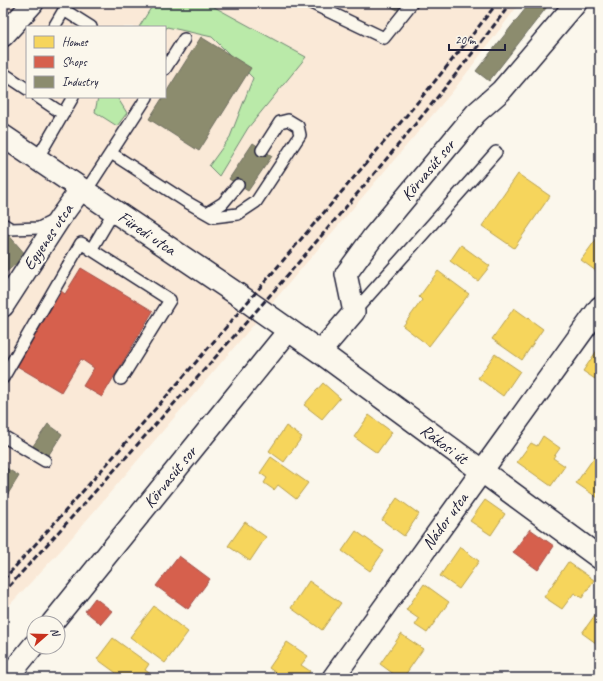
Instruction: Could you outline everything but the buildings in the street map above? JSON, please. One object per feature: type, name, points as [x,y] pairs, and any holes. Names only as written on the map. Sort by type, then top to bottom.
[{"type":"main road","name":"Füredi utca","points":[[3,136],[289,330]]},
{"type":"main road","name":"Rákosi út","points":[[289,330],[600,558]]},
{"type":"street","points":[[3,36],[33,3]]},
{"type":"street","name":"Körvasút sor","points":[[354,312],[346,274],[373,236],[476,113],[501,92],[576,3]]},
{"type":"street","name":"Egyenes utca","points":[[3,306],[60,218],[84,190]]},
{"type":"street","name":"Nádor utca","points":[[333,678],[600,307]]},
{"type":"street","points":[[320,352],[354,312]]},
{"type":"street","name":"Körvasút sor","points":[[58,615],[289,330]]},
{"type":"street","points":[[7,678],[26,655]]},
{"type":"lane","points":[[311,3],[384,38],[412,3]]},
{"type":"lane","points":[[55,26],[64,10],[89,26]]},
{"type":"lane","points":[[166,67],[184,39]]},
{"type":"lane","points":[[3,73],[26,88]]},
{"type":"lane","points":[[39,98],[63,114]]},
{"type":"lane","points":[[37,159],[72,98]]},
{"type":"lane","points":[[84,190],[111,153],[146,98]]},
{"type":"lane","points":[[111,153],[185,201],[213,217],[238,214],[256,202],[300,135],[298,126],[288,120],[280,122],[262,150]]},
{"type":"lane","points":[[354,312],[496,152]]},
{"type":"lane","points":[[207,213],[223,203],[238,185]]},
{"type":"lane","points":[[91,250],[114,211]]},
{"type":"lane","points":[[3,224],[10,229],[39,228],[60,218]]},
{"type":"lane","points":[[3,378],[81,243],[170,300],[121,379]]},
{"type":"lane","points":[[3,436],[45,461]]},
{"type":"shaded area","points":[[3,3],[520,3],[453,91],[62,549],[3,612]]},
{"type":"green space","points":[[154,3],[207,3],[306,57],[248,128],[219,176],[209,166],[230,137],[253,78],[212,37],[167,27],[166,28],[166,26],[140,26]]},
{"type":"green space","points":[[98,98],[118,98],[127,113],[117,126],[95,112]]},
{"type":"railway","points":[[3,580],[117,453],[228,325],[401,122],[497,3]]},
{"type":"railway","points":[[3,593],[188,388],[298,263],[380,167],[511,3]]}]
